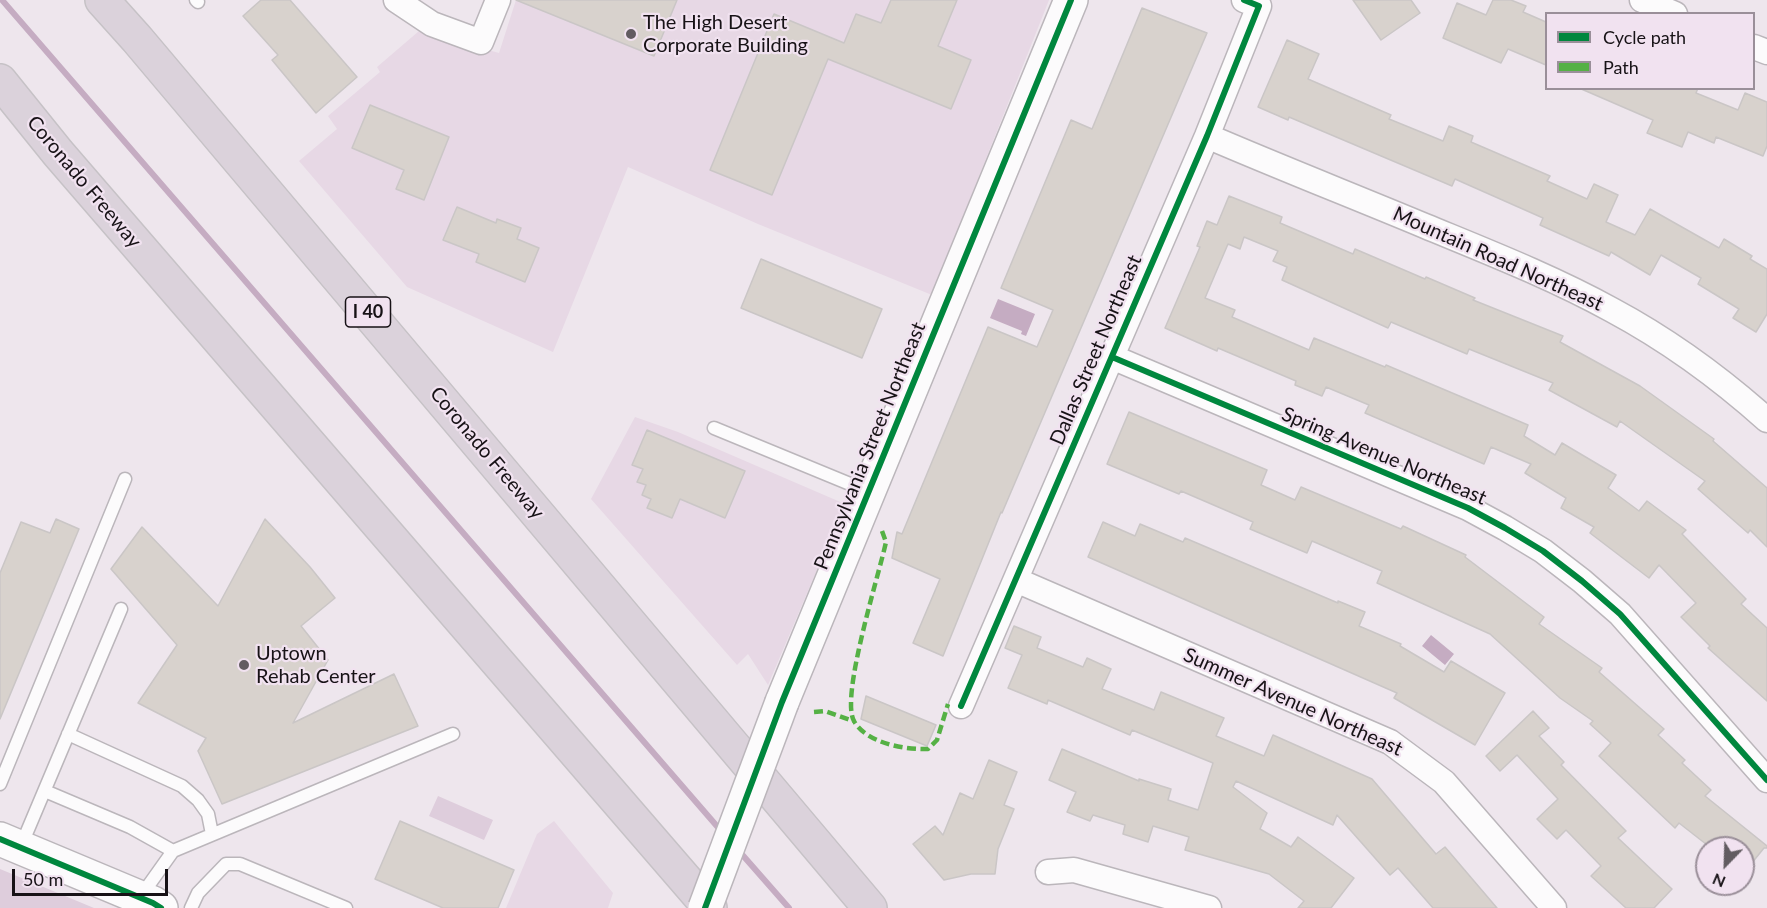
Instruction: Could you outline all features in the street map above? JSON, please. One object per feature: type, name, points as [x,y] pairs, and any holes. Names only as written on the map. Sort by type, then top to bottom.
[{"type":"highway","name":"Coronado Freeway","points":[[102,0],[870,908]]},
{"type":"highway","name":"Coronado Freeway","points":[[0,81],[96,197],[710,908]]},
{"type":"street","points":[[396,0],[432,24],[481,42],[498,0]]},
{"type":"street","name":"Pennsylvania Street Northeast","points":[[705,908],[782,702],[1071,0]]},
{"type":"street","points":[[1642,0],[1670,12]]},
{"type":"street","name":"Dallas Street Northeast","points":[[961,706],[1207,136],[1254,2]]},
{"type":"street","name":"Mountain Road Northeast","points":[[1207,136],[1480,248],[1612,310],[1659,337],[1701,367],[1767,420]]},
{"type":"street","name":"Spring Avenue Northeast","points":[[1112,357],[1468,508],[1543,551],[1620,614],[1767,780]]},
{"type":"street","name":"Summer Avenue Northeast","points":[[1016,580],[1390,741],[1444,782],[1554,908]]},
{"type":"street","points":[[10,843],[151,903]]},
{"type":"street","points":[[1048,872],[1074,870],[1209,908]]},
{"type":"lane","points":[[714,428],[869,492]]},
{"type":"lane","points":[[0,784],[125,479]]},
{"type":"lane","points":[[10,843],[45,791],[121,609]]},
{"type":"lane","points":[[68,734],[182,786],[198,800],[208,814],[212,834]]},
{"type":"lane","points":[[151,903],[173,851],[453,734]]},
{"type":"lane","points":[[45,791],[130,826],[173,851]]},
{"type":"lane","points":[[191,908],[198,892],[226,864],[240,864],[346,908]]},
{"type":"shaded area","points":[[516,0],[1049,0],[932,295],[758,224],[628,167],[553,352],[407,287],[299,161],[337,129],[328,116],[380,72],[377,67],[419,31],[446,42],[467,44],[499,53]]},
{"type":"shaded area","points":[[998,299],[1035,314],[1026,336],[1021,334],[1022,331],[990,318]]},
{"type":"shaded area","points":[[635,417],[678,432],[845,504],[768,685],[748,654],[737,665],[591,499]]},
{"type":"shaded area","points":[[1431,635],[1454,654],[1445,665],[1422,646]]},
{"type":"shaded area","points":[[438,796],[493,820],[484,840],[429,816]]},
{"type":"shaded area","points":[[554,821],[613,893],[608,908],[506,908],[537,834]]},
{"type":"shaded area","points":[[0,869],[94,908],[0,908]]},
{"type":"building","points":[[261,0],[290,0],[357,77],[316,113],[272,60],[278,55],[243,16]]},
{"type":"building","name":"The High Desert Corporate Building","points":[[516,0],[677,0],[654,56]]},
{"type":"building","points":[[891,0],[957,0],[938,46],[971,60],[951,109],[828,59],[772,195],[710,170],[774,14],[844,43],[856,14],[881,23]]},
{"type":"building","points":[[1353,0],[1411,0],[1420,13],[1381,40]]},
{"type":"building","points":[[1493,0],[1511,0],[1526,6],[1523,12],[1545,22],[1545,65],[1508,49],[1501,63],[1443,38],[1457,3],[1486,15]]},
{"type":"building","points":[[1142,8],[1207,33],[1001,512],[943,656],[913,643],[940,579],[892,558],[897,532],[902,534],[988,327],[1037,347],[1053,310],[1001,288],[1071,120],[1092,129]]},
{"type":"building","points":[[1287,40],[1319,54],[1308,79],[1391,115],[1389,119],[1443,141],[1449,126],[1473,136],[1471,142],[1550,176],[1547,181],[1587,199],[1594,184],[1618,195],[1606,222],[1635,235],[1650,209],[1719,248],[1724,239],[1752,256],[1750,259],[1767,269],[1767,314],[1756,332],[1733,318],[1739,309],[1698,284],[1701,278],[1661,255],[1650,275],[1611,252],[1609,256],[1540,225],[1543,218],[1455,179],[1452,186],[1289,117],[1288,120],[1258,107]]},
{"type":"building","points":[[1584,90],[1697,90],[1696,93],[1738,110],[1745,93],[1767,102],[1767,146],[1763,156],[1716,137],[1714,143],[1688,132],[1682,147],[1647,133],[1653,120]]},
{"type":"building","points":[[370,105],[449,137],[424,200],[396,189],[404,170],[352,148]]},
{"type":"building","points":[[1229,196],[1282,217],[1280,223],[1353,254],[1355,249],[1563,336],[1560,342],[1640,386],[1714,439],[1713,441],[1767,488],[1767,547],[1750,530],[1748,533],[1698,489],[1705,481],[1620,421],[1617,427],[1549,390],[1553,383],[1469,349],[1467,354],[1391,322],[1388,328],[1282,280],[1287,267],[1273,261],[1278,251],[1244,237],[1240,249],[1228,244],[1205,298],[1235,310],[1232,317],[1309,350],[1314,338],[1385,367],[1386,365],[1528,425],[1524,436],[1555,455],[1562,443],[1616,475],[1608,488],[1639,511],[1647,501],[1686,530],[1682,534],[1746,599],[1741,604],[1767,628],[1767,701],[1708,648],[1710,646],[1681,617],[1696,603],[1659,565],[1649,578],[1590,533],[1594,527],[1561,508],[1566,498],[1525,473],[1531,464],[1491,447],[1484,464],[1365,413],[1369,405],[1326,387],[1322,396],[1295,385],[1296,381],[1218,348],[1217,351],[1165,328],[1200,247],[1197,246],[1207,221],[1217,225]]},
{"type":"building","points":[[457,207],[496,223],[497,219],[521,228],[517,239],[539,248],[525,282],[476,262],[479,254],[443,240]]},
{"type":"building","points":[[761,259],[882,309],[862,358],[741,308]]},
{"type":"building","points":[[1129,412],[1267,470],[1261,485],[1295,500],[1301,487],[1401,529],[1403,526],[1466,555],[1465,557],[1544,617],[1539,624],[1602,668],[1599,672],[1664,729],[1658,735],[1685,760],[1682,763],[1711,790],[1705,796],[1755,836],[1696,836],[1679,823],[1675,828],[1599,756],[1611,743],[1590,724],[1593,721],[1560,698],[1490,634],[1377,583],[1382,571],[1312,541],[1307,553],[1250,529],[1253,522],[1181,491],[1179,494],[1107,464]]},
{"type":"building","points":[[647,430],[745,471],[725,518],[680,499],[672,518],[647,508],[651,499],[642,495],[646,485],[637,482],[643,469],[632,465]]},
{"type":"building","points":[[56,519],[79,529],[0,719],[0,573],[21,522],[50,533]]},
{"type":"building","name":"Uptown Rehab Center","points":[[265,519],[310,567],[335,598],[301,626],[328,660],[293,723],[394,674],[418,726],[222,804],[198,751],[206,738],[138,703],[177,645],[111,569],[142,527],[218,606]]},
{"type":"building","points":[[1103,522],[1135,536],[1140,524],[1183,542],[1185,538],[1338,603],[1338,601],[1365,612],[1359,626],[1401,644],[1400,646],[1444,672],[1451,661],[1505,693],[1475,745],[1394,698],[1397,693],[1088,557]]},
{"type":"building","points":[[1014,626],[1041,637],[1037,648],[1083,667],[1087,658],[1111,669],[1102,689],[1154,710],[1161,692],[1224,718],[1216,736],[1264,756],[1273,735],[1372,779],[1436,854],[1445,847],[1497,908],[1433,908],[1398,868],[1390,875],[1337,815],[1333,825],[1236,781],[1233,787],[1267,813],[1260,829],[1291,847],[1298,837],[1354,878],[1331,908],[1298,908],[1304,901],[1269,874],[1185,850],[1189,837],[1153,826],[1148,842],[1123,834],[1125,825],[1093,815],[1090,821],[1067,812],[1076,792],[1049,780],[1062,749],[1139,781],[1139,779],[1171,789],[1168,800],[1198,810],[1213,763],[1132,730],[1130,735],[1048,700],[1047,704],[1008,688],[1022,655],[1005,648]]},
{"type":"building","points":[[866,696],[936,725],[927,746],[861,719]]},
{"type":"building","points":[[1533,711],[1549,728],[1539,736],[1564,762],[1561,765],[1626,831],[1618,838],[1672,889],[1654,908],[1626,908],[1591,876],[1601,866],[1566,830],[1557,839],[1537,819],[1558,799],[1517,755],[1500,771],[1486,756]]},
{"type":"building","points":[[989,760],[1017,772],[1004,805],[1014,809],[998,849],[995,874],[971,874],[944,880],[913,844],[935,826],[943,835],[960,793],[973,799]]},
{"type":"building","points":[[400,821],[514,870],[498,908],[443,908],[375,879]]},
{"type":"building","points":[[1755,836],[1767,846],[1755,859]]},
{"type":"waterway","points":[[2,0],[722,832]]},
{"type":"waterway","points":[[739,851],[789,908]]},
{"type":"marked path","points":[[882,531],[886,542],[862,635],[852,688],[851,708],[854,721],[867,735],[887,744],[928,749],[937,740],[948,704]]},
{"type":"marked path","points":[[814,712],[825,711],[853,721]]},
{"type":"cycle path","points":[[705,908],[782,702],[1071,0]]},
{"type":"cycle path","points":[[961,706],[1207,136],[1259,6],[1244,0]]},
{"type":"cycle path","points":[[1112,357],[1468,508],[1543,551],[1620,614],[1767,780]]},
{"type":"cycle path","points":[[0,839],[161,908]]},
{"type":"place","name":"The High Desert Corporate Building","points":[[631,34]]},
{"type":"place","name":"Uptown Rehab Center","points":[[244,665]]}]
